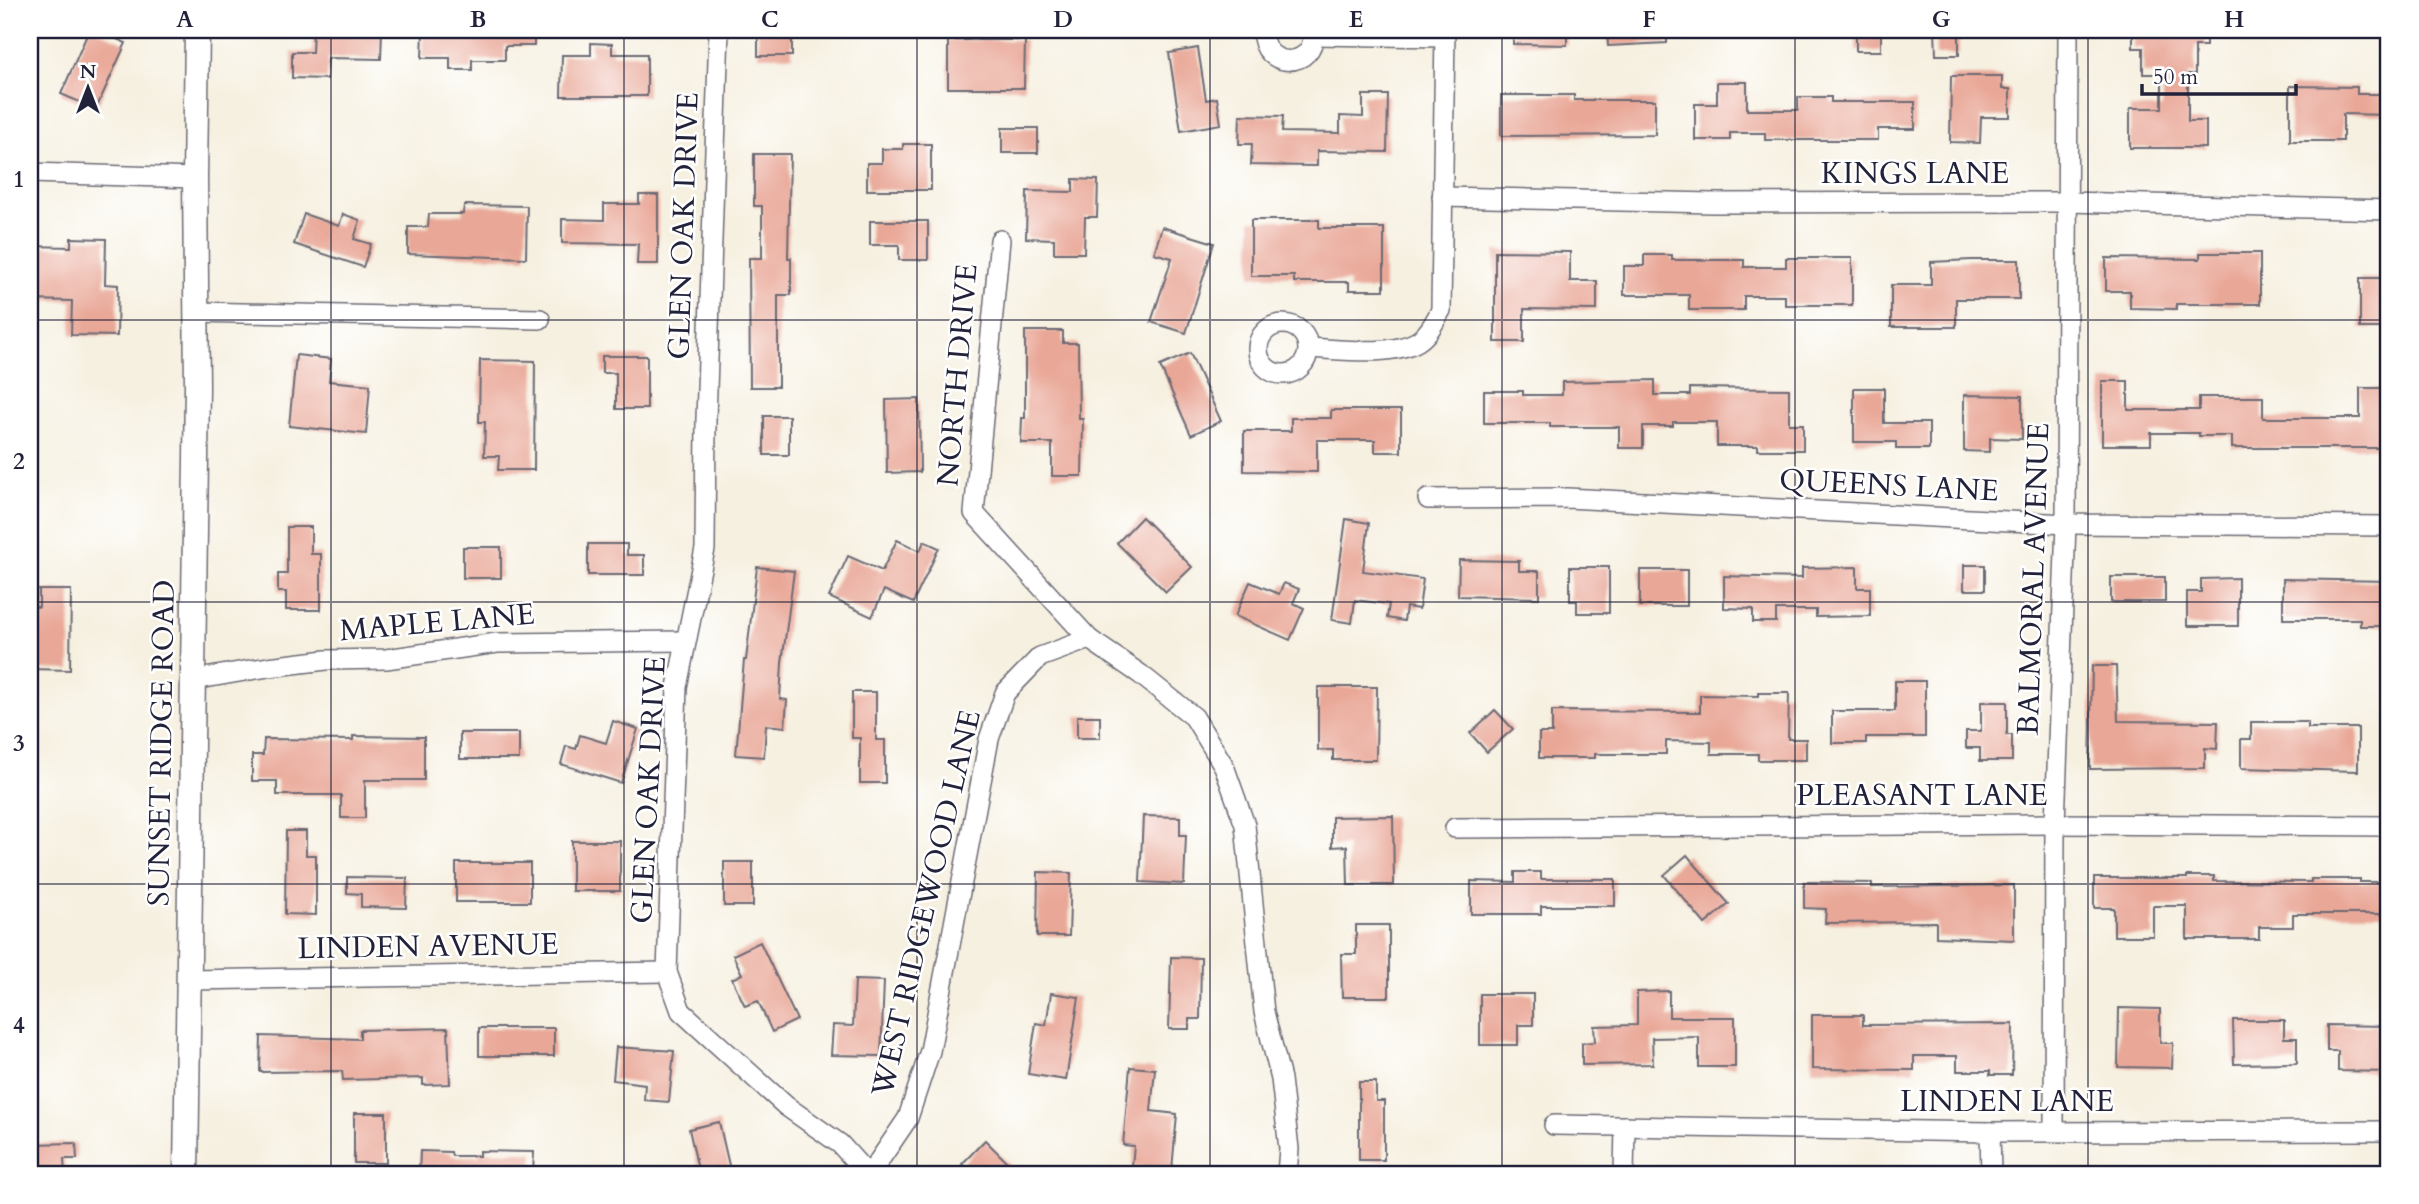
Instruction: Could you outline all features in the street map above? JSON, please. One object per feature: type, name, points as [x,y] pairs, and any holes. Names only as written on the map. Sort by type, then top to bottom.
[{"type":"street","name":"SUNSET RIDGE ROAD","points":[[186,1174],[193,680],[197,30]]},
{"type":"street","name":"GLEN OAK DRIVE","points":[[719,30],[706,420],[705,549],[677,687],[667,972],[681,1011],[786,1106],[840,1144],[868,1174]]},
{"type":"street","points":[[1263,30],[1266,49],[1279,59],[1287,61],[1296,60],[1309,51],[1314,32],[1445,34],[1441,310],[1432,328],[1418,341],[1395,348],[1308,348]]},
{"type":"street","name":"BALMORAL AVENUE","points":[[2054,1131],[2054,824],[2066,524],[2068,30]]},
{"type":"street","points":[[30,173],[195,178]]},
{"type":"street","name":"KINGS LANE","points":[[1442,197],[1714,202],[2067,202],[2389,210]]},
{"type":"street","name":"NORTH DRIVE","points":[[1000,240],[974,513],[1089,639],[1140,674],[1194,718],[1224,766],[1245,825],[1264,1012],[1281,1079],[1289,1149],[1287,1174]]},
{"type":"street","points":[[195,312],[540,319]]},
{"type":"street","name":"QUEENS LANE","points":[[1428,499],[1567,498],[2066,524],[2389,526]]},
{"type":"street","name":"WEST RIDGEWOOD LANE","points":[[868,1174],[908,1118],[930,1051],[989,739],[1005,694],[1040,657],[1089,639]]},
{"type":"street","name":"MAPLE LANE","points":[[193,680],[268,667],[327,660],[386,659],[497,643],[686,641]]},
{"type":"street","name":"PLEASANT LANE","points":[[1455,828],[2054,824],[2389,826]]},
{"type":"street","name":"LINDEN AVENUE","points":[[189,980],[667,972]]},
{"type":"street","name":"LINDEN LANE","points":[[1554,1125],[1990,1132],[2389,1131]]},
{"type":"street","points":[[1624,1174],[1625,1126]]},
{"type":"street","points":[[1990,1132],[1992,1174]]},
{"type":"building","points":[[89,30],[96,30],[126,43],[96,109],[61,94]]},
{"type":"building","points":[[313,30],[382,30],[381,59],[328,58],[327,79],[292,78],[292,52],[312,52]]},
{"type":"building","points":[[534,30],[534,46],[505,46],[505,60],[472,60],[472,70],[450,70],[450,58],[422,58],[423,31]]},
{"type":"building","points":[[758,30],[792,30],[792,56],[758,56]]},
{"type":"building","points":[[1513,30],[1567,30],[1567,45],[1513,44]]},
{"type":"building","points":[[1607,30],[1667,30],[1667,43],[1608,46]]},
{"type":"building","points":[[1856,30],[1881,30],[1881,51],[1856,51]]},
{"type":"building","points":[[1935,30],[1959,30],[1959,55],[1936,55]]},
{"type":"building","points":[[2133,30],[2206,30],[2206,46],[2195,46],[2195,74],[2188,74],[2188,121],[2206,121],[2206,148],[2130,148],[2130,108],[2162,108],[2162,74],[2143,74],[2143,48],[2133,48]]},
{"type":"building","points":[[948,40],[1025,40],[1024,88],[948,88]]},
{"type":"building","points":[[591,43],[612,44],[612,54],[647,54],[647,96],[561,96],[562,55],[591,55]]},
{"type":"building","points":[[1198,48],[1206,100],[1217,98],[1221,124],[1181,131],[1169,53]]},
{"type":"building","points":[[1951,76],[2002,76],[2002,89],[2010,89],[2010,117],[1981,117],[1980,143],[1950,142]]},
{"type":"building","points":[[1717,82],[1747,82],[1747,110],[1798,110],[1798,97],[1831,97],[1831,102],[1915,102],[1915,129],[1878,129],[1878,140],[1765,140],[1765,133],[1730,133],[1730,140],[1695,140],[1695,104],[1717,104]]},
{"type":"building","points":[[2290,86],[2357,87],[2357,94],[2389,94],[2389,115],[2343,114],[2343,141],[2290,141]]},
{"type":"building","points":[[1363,95],[1388,95],[1387,152],[1317,151],[1317,166],[1251,165],[1252,144],[1239,144],[1240,115],[1283,116],[1282,132],[1340,133],[1340,116],[1363,117]]},
{"type":"building","points":[[1501,95],[1574,95],[1574,100],[1655,100],[1655,135],[1501,136]]},
{"type":"building","points":[[1002,128],[1038,128],[1038,153],[1002,153]]},
{"type":"building","points":[[903,144],[931,144],[931,190],[867,190],[867,163],[882,163],[882,149],[903,149]]},
{"type":"building","points":[[754,154],[790,154],[788,258],[791,258],[791,295],[778,295],[778,387],[750,387],[749,258],[762,258],[762,206],[754,206]]},
{"type":"building","points":[[1073,179],[1098,180],[1097,217],[1085,217],[1084,253],[1054,253],[1054,239],[1026,238],[1027,191],[1073,192]]},
{"type":"building","points":[[639,195],[658,195],[658,264],[637,264],[638,244],[562,243],[562,219],[604,220],[604,204],[639,204]]},
{"type":"building","points":[[464,205],[527,206],[526,258],[408,254],[408,227],[428,227],[429,214],[463,214]]},
{"type":"building","points":[[304,214],[339,226],[343,214],[360,220],[354,239],[371,244],[363,267],[294,244]]},
{"type":"building","points":[[1251,220],[1319,220],[1319,228],[1384,228],[1384,290],[1349,290],[1349,282],[1294,282],[1294,276],[1251,276]]},
{"type":"building","points":[[870,221],[928,221],[928,260],[899,260],[899,245],[870,245]]},
{"type":"building","points":[[1162,227],[1214,243],[1186,333],[1151,322],[1172,258],[1154,253]]},
{"type":"building","points":[[71,238],[106,239],[105,284],[118,285],[117,336],[71,335],[72,301],[30,300],[30,246],[71,247]]},
{"type":"building","points":[[1495,251],[1570,252],[1570,281],[1597,281],[1597,310],[1524,309],[1524,342],[1495,342]]},
{"type":"building","points":[[2200,253],[2260,253],[2260,304],[2176,304],[2176,309],[2130,308],[2130,291],[2106,291],[2106,258],[2200,259]]},
{"type":"building","points":[[1644,255],[1672,255],[1672,260],[1744,260],[1744,267],[1786,267],[1786,258],[1852,258],[1852,305],[1785,305],[1785,296],[1744,296],[1744,310],[1689,310],[1689,295],[1624,295],[1624,266],[1644,266]]},
{"type":"building","points":[[2019,260],[2019,299],[1956,299],[1956,327],[1891,327],[1891,285],[1931,285],[1931,262]]},
{"type":"building","points":[[2360,278],[2389,278],[2389,328],[2360,328]]},
{"type":"building","points":[[1025,331],[1063,331],[1063,343],[1078,343],[1079,419],[1083,419],[1082,476],[1052,476],[1052,443],[1021,443],[1022,418],[1025,418]]},
{"type":"building","points":[[1190,353],[1221,421],[1191,435],[1160,366]]},
{"type":"building","points":[[296,355],[331,359],[329,381],[370,385],[366,434],[289,426]]},
{"type":"building","points":[[602,356],[647,356],[647,409],[616,409],[616,373],[602,373]]},
{"type":"building","points":[[480,360],[535,361],[534,470],[498,470],[499,456],[484,456],[485,422],[479,422]]},
{"type":"building","points":[[1655,380],[1655,395],[1690,395],[1690,388],[1789,389],[1789,424],[1803,424],[1803,450],[1717,446],[1717,422],[1673,422],[1673,426],[1643,426],[1643,448],[1619,448],[1619,427],[1484,423],[1484,391],[1562,395],[1562,382]]},
{"type":"building","points":[[2102,381],[2128,381],[2128,410],[2199,410],[2199,397],[2263,397],[2263,418],[2360,418],[2360,388],[2389,388],[2389,448],[2232,448],[2232,436],[2199,436],[2199,433],[2151,433],[2151,445],[2102,445]]},
{"type":"building","points":[[1854,388],[1884,388],[1884,423],[1929,423],[1929,449],[1896,449],[1896,442],[1854,442]]},
{"type":"building","points":[[1964,395],[2022,396],[2022,439],[1990,438],[1990,452],[1964,451]]},
{"type":"building","points":[[919,399],[920,472],[887,473],[886,400]]},
{"type":"building","points":[[1331,410],[1401,410],[1401,452],[1375,452],[1375,440],[1317,440],[1317,472],[1244,471],[1244,431],[1291,431],[1291,418],[1331,418]]},
{"type":"building","points":[[764,416],[789,416],[789,455],[764,455]]},
{"type":"building","points":[[1142,517],[1192,567],[1166,592],[1117,543]]},
{"type":"building","points":[[1346,519],[1369,523],[1363,571],[1423,579],[1419,609],[1406,607],[1404,621],[1387,618],[1389,604],[1355,600],[1352,623],[1332,620]]},
{"type":"building","points":[[287,527],[311,527],[311,554],[321,554],[321,610],[286,610],[286,592],[278,592],[278,574],[287,574]]},
{"type":"building","points":[[897,540],[920,551],[924,541],[939,548],[913,603],[884,590],[872,617],[829,597],[848,556],[882,571]]},
{"type":"building","points":[[588,544],[627,544],[627,555],[644,555],[644,575],[588,575]]},
{"type":"building","points":[[463,547],[501,547],[501,578],[463,578]]},
{"type":"building","points":[[1459,560],[1519,561],[1519,571],[1539,571],[1539,598],[1458,596]]},
{"type":"building","points":[[1964,565],[1985,565],[1985,590],[1964,590]]},
{"type":"building","points":[[757,567],[794,571],[782,663],[780,699],[787,700],[785,727],[766,725],[764,757],[736,755],[744,660]]},
{"type":"building","points":[[1570,567],[1609,567],[1609,613],[1577,613],[1577,601],[1570,601]]},
{"type":"building","points":[[1857,567],[1857,588],[1870,588],[1870,616],[1816,617],[1816,610],[1776,610],[1776,622],[1753,622],[1753,609],[1724,608],[1724,576],[1802,578],[1802,568]]},
{"type":"building","points":[[1640,570],[1687,570],[1687,606],[1640,606]]},
{"type":"building","points":[[2111,577],[2165,577],[2165,602],[2111,602]]},
{"type":"building","points":[[2238,578],[2238,626],[2187,626],[2187,592],[2201,592],[2201,579]]},
{"type":"building","points":[[2283,579],[2389,581],[2389,626],[2360,626],[2360,619],[2283,619]]},
{"type":"building","points":[[1250,582],[1279,594],[1284,583],[1299,589],[1293,603],[1304,608],[1290,640],[1235,616]]},
{"type":"building","points":[[39,590],[71,590],[70,670],[30,669],[30,606],[39,607]]},
{"type":"building","points":[[2092,666],[2116,666],[2118,721],[2218,722],[2217,749],[2205,748],[2205,768],[2090,769]]},
{"type":"building","points":[[1895,681],[1925,681],[1925,737],[1866,737],[1866,743],[1832,743],[1832,711],[1895,711]]},
{"type":"building","points":[[1318,687],[1377,687],[1376,760],[1333,760],[1333,750],[1318,750]]},
{"type":"building","points":[[852,692],[876,692],[876,740],[885,740],[885,783],[860,783],[860,738],[852,738]]},
{"type":"building","points":[[1759,693],[1789,693],[1788,739],[1806,739],[1806,760],[1758,760],[1758,754],[1711,754],[1711,742],[1666,741],[1666,754],[1595,754],[1595,758],[1539,758],[1539,733],[1552,733],[1552,711],[1700,712],[1700,695],[1759,696]]},
{"type":"building","points":[[1981,702],[2007,702],[2007,735],[2012,735],[2012,761],[1980,761],[1980,748],[1966,748],[1966,731],[1981,731]]},
{"type":"building","points":[[1495,710],[1513,729],[1487,752],[1470,733]]},
{"type":"building","points":[[1077,716],[1100,716],[1100,738],[1077,738]]},
{"type":"building","points":[[613,721],[638,729],[621,783],[561,764],[566,746],[576,749],[580,735],[606,743]]},
{"type":"building","points":[[2251,722],[2308,722],[2308,728],[2358,728],[2358,771],[2241,768],[2241,739],[2251,739]]},
{"type":"building","points":[[460,733],[519,733],[519,759],[460,759]]},
{"type":"building","points":[[353,736],[424,737],[424,780],[365,780],[365,818],[341,818],[341,795],[277,795],[277,781],[252,781],[252,755],[263,755],[264,739],[353,740]]},
{"type":"building","points":[[1143,816],[1180,817],[1180,835],[1186,835],[1184,884],[1140,882]]},
{"type":"building","points":[[1393,816],[1394,885],[1348,885],[1347,846],[1332,847],[1332,817]]},
{"type":"building","points":[[286,831],[306,831],[306,855],[316,855],[316,915],[285,914]]},
{"type":"building","points":[[572,841],[620,841],[620,891],[572,891]]},
{"type":"building","points":[[1687,855],[1729,904],[1705,924],[1664,875]]},
{"type":"building","points":[[724,862],[753,862],[753,906],[724,906]]},
{"type":"building","points":[[456,863],[530,863],[530,902],[456,902]]},
{"type":"building","points":[[1038,872],[1071,873],[1069,936],[1037,936]]},
{"type":"building","points":[[1515,872],[1541,872],[1541,879],[1615,879],[1615,906],[1541,906],[1541,914],[1471,914],[1471,881],[1515,882]]},
{"type":"building","points":[[2214,876],[2214,881],[2311,882],[2311,879],[2360,879],[2360,882],[2389,882],[2389,914],[2293,914],[2293,927],[2259,927],[2259,939],[2187,939],[2187,906],[2153,906],[2153,936],[2114,936],[2114,908],[2094,908],[2094,878]]},
{"type":"building","points":[[347,877],[407,878],[406,908],[361,907],[361,894],[347,893]]},
{"type":"building","points":[[1804,882],[1872,883],[1872,887],[2014,885],[2014,940],[1936,937],[1936,922],[1825,923],[1826,909],[1804,908]]},
{"type":"building","points":[[1356,925],[1389,925],[1389,997],[1342,997],[1341,954],[1356,954]]},
{"type":"building","points":[[760,942],[797,1020],[772,1032],[758,1001],[745,1006],[732,979],[742,974],[733,955]]},
{"type":"building","points":[[1171,957],[1201,958],[1200,1019],[1189,1019],[1189,1029],[1169,1029]]},
{"type":"building","points":[[855,980],[884,981],[881,1056],[831,1055],[833,1025],[853,1026]]},
{"type":"building","points":[[1669,991],[1669,1017],[1735,1017],[1735,1067],[1699,1067],[1699,1037],[1652,1038],[1653,1064],[1582,1065],[1582,1043],[1595,1042],[1594,1026],[1637,1025],[1637,992]]},
{"type":"building","points":[[1051,993],[1079,997],[1066,1080],[1028,1074],[1036,1023],[1046,1025]]},
{"type":"building","points":[[1480,994],[1533,994],[1533,1025],[1518,1025],[1518,1045],[1480,1045]]},
{"type":"building","points":[[2119,1008],[2160,1009],[2160,1043],[2173,1043],[2172,1068],[2118,1067]]},
{"type":"building","points":[[1812,1015],[1863,1015],[1863,1025],[2013,1024],[2012,1075],[1990,1075],[1990,1071],[1957,1071],[1957,1056],[1914,1056],[1914,1070],[1812,1069]]},
{"type":"building","points":[[2233,1020],[2284,1020],[2284,1038],[2297,1038],[2297,1063],[2234,1064]]},
{"type":"building","points":[[2327,1025],[2389,1026],[2389,1072],[2338,1071],[2338,1051],[2327,1051]]},
{"type":"building","points":[[448,1028],[450,1084],[423,1085],[423,1078],[343,1080],[342,1071],[260,1072],[261,1036],[360,1039],[360,1030]]},
{"type":"building","points":[[479,1028],[554,1028],[554,1056],[479,1056]]},
{"type":"building","points":[[616,1047],[674,1051],[669,1102],[644,1100],[645,1084],[613,1080]]},
{"type":"building","points":[[1130,1067],[1155,1069],[1151,1111],[1177,1114],[1172,1170],[1132,1166],[1134,1146],[1123,1145]]},
{"type":"building","points":[[1359,1082],[1376,1082],[1376,1101],[1384,1101],[1384,1160],[1359,1160]]},
{"type":"building","points":[[354,1113],[386,1113],[386,1163],[354,1163]]},
{"type":"building","points":[[719,1122],[731,1174],[699,1174],[689,1129]]},
{"type":"building","points":[[985,1140],[1019,1174],[973,1174],[962,1164]]},
{"type":"building","points":[[76,1143],[77,1159],[64,1159],[65,1174],[30,1174],[30,1144]]},
{"type":"building","points":[[420,1151],[451,1152],[452,1156],[479,1156],[479,1151],[534,1152],[533,1174],[419,1174]]}]
